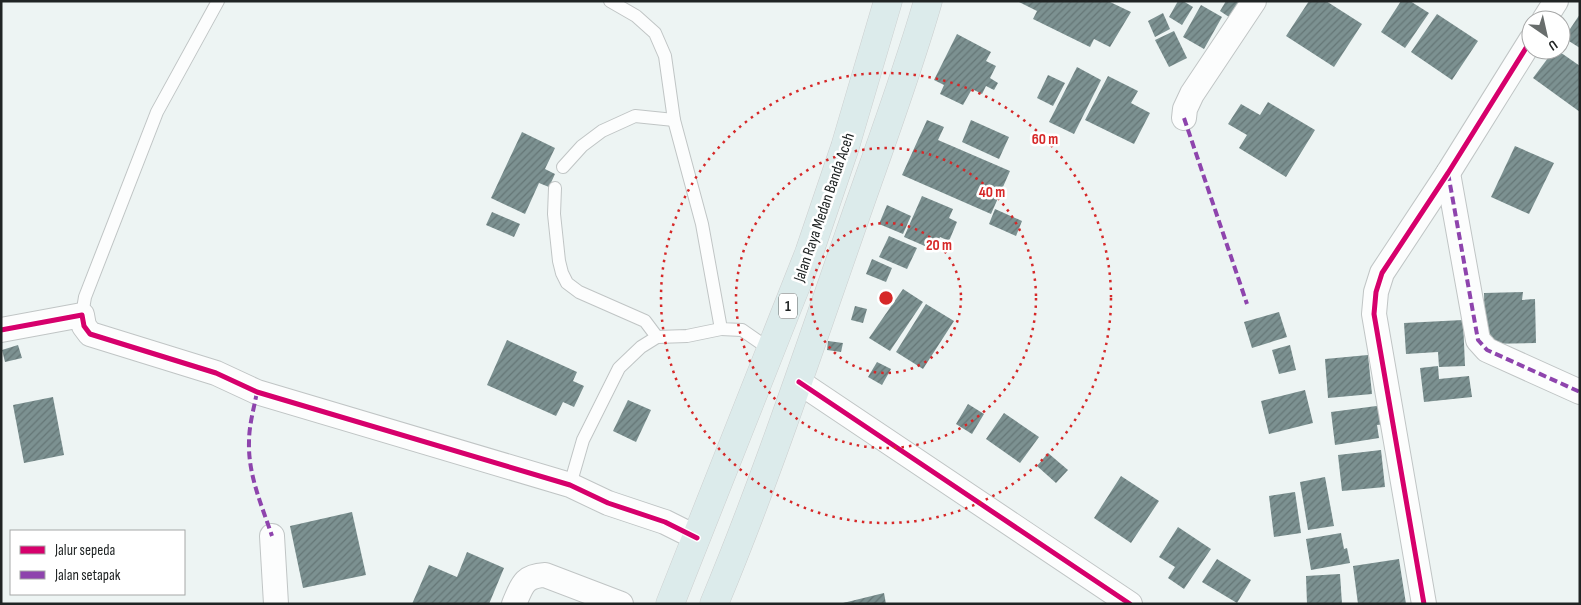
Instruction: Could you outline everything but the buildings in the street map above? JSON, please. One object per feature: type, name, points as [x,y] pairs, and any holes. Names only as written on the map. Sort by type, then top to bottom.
[{"type":"highway","name":"Jalan Raya Medan Banda Aceh","points":[[670,604],[808,253],[845,147],[888,1]]},
{"type":"highway","name":"Jalan Raya Medan Banda Aceh","points":[[714,604],[746,527],[798,382],[910,62],[928,1]]},
{"type":"street","points":[[1184,118],[1185,109],[1192,94],[1254,1]]},
{"type":"street","points":[[1424,604],[1374,308],[1376,292],[1382,273],[1448,173],[1521,56]]},
{"type":"street","points":[[1448,173],[1478,340],[1487,350],[1580,392]]},
{"type":"street","points":[[1,330],[82,315],[84,326],[90,334],[216,373],[257,392],[570,485],[608,502],[665,522],[697,538]]},
{"type":"street","points":[[798,382],[1130,604]]},
{"type":"street","points":[[272,536],[276,604]]},
{"type":"street","points":[[514,604],[523,584],[533,576],[545,574],[621,604]]},
{"type":"lane","points":[[82,315],[85,297],[157,112],[218,1]]},
{"type":"lane","points":[[610,1],[636,16],[655,33],[665,56],[674,120],[702,224],[722,328]]},
{"type":"lane","points":[[563,167],[582,146],[602,132],[635,116],[674,120]]},
{"type":"lane","points":[[555,188],[554,214],[559,261],[567,283],[579,292],[646,321],[657,337]]},
{"type":"lane","points":[[570,485],[583,440],[619,368],[641,347],[657,337],[687,336],[722,328],[742,330],[771,350]]},
{"type":"marked path","points":[[1184,118],[1247,304]]},
{"type":"marked path","points":[[1448,173],[1478,340],[1487,350],[1580,392]]},
{"type":"marked path","points":[[257,392],[250,429],[249,454],[256,490],[272,536]]},
{"type":"cycle path","points":[[1424,604],[1374,314],[1376,292],[1382,273],[1448,173],[1521,56]]},
{"type":"cycle path","points":[[1,330],[82,315],[84,326],[90,334],[216,373],[257,392],[570,485],[608,503],[665,522],[697,538]]},
{"type":"cycle path","points":[[799,382],[1130,604]]}]
